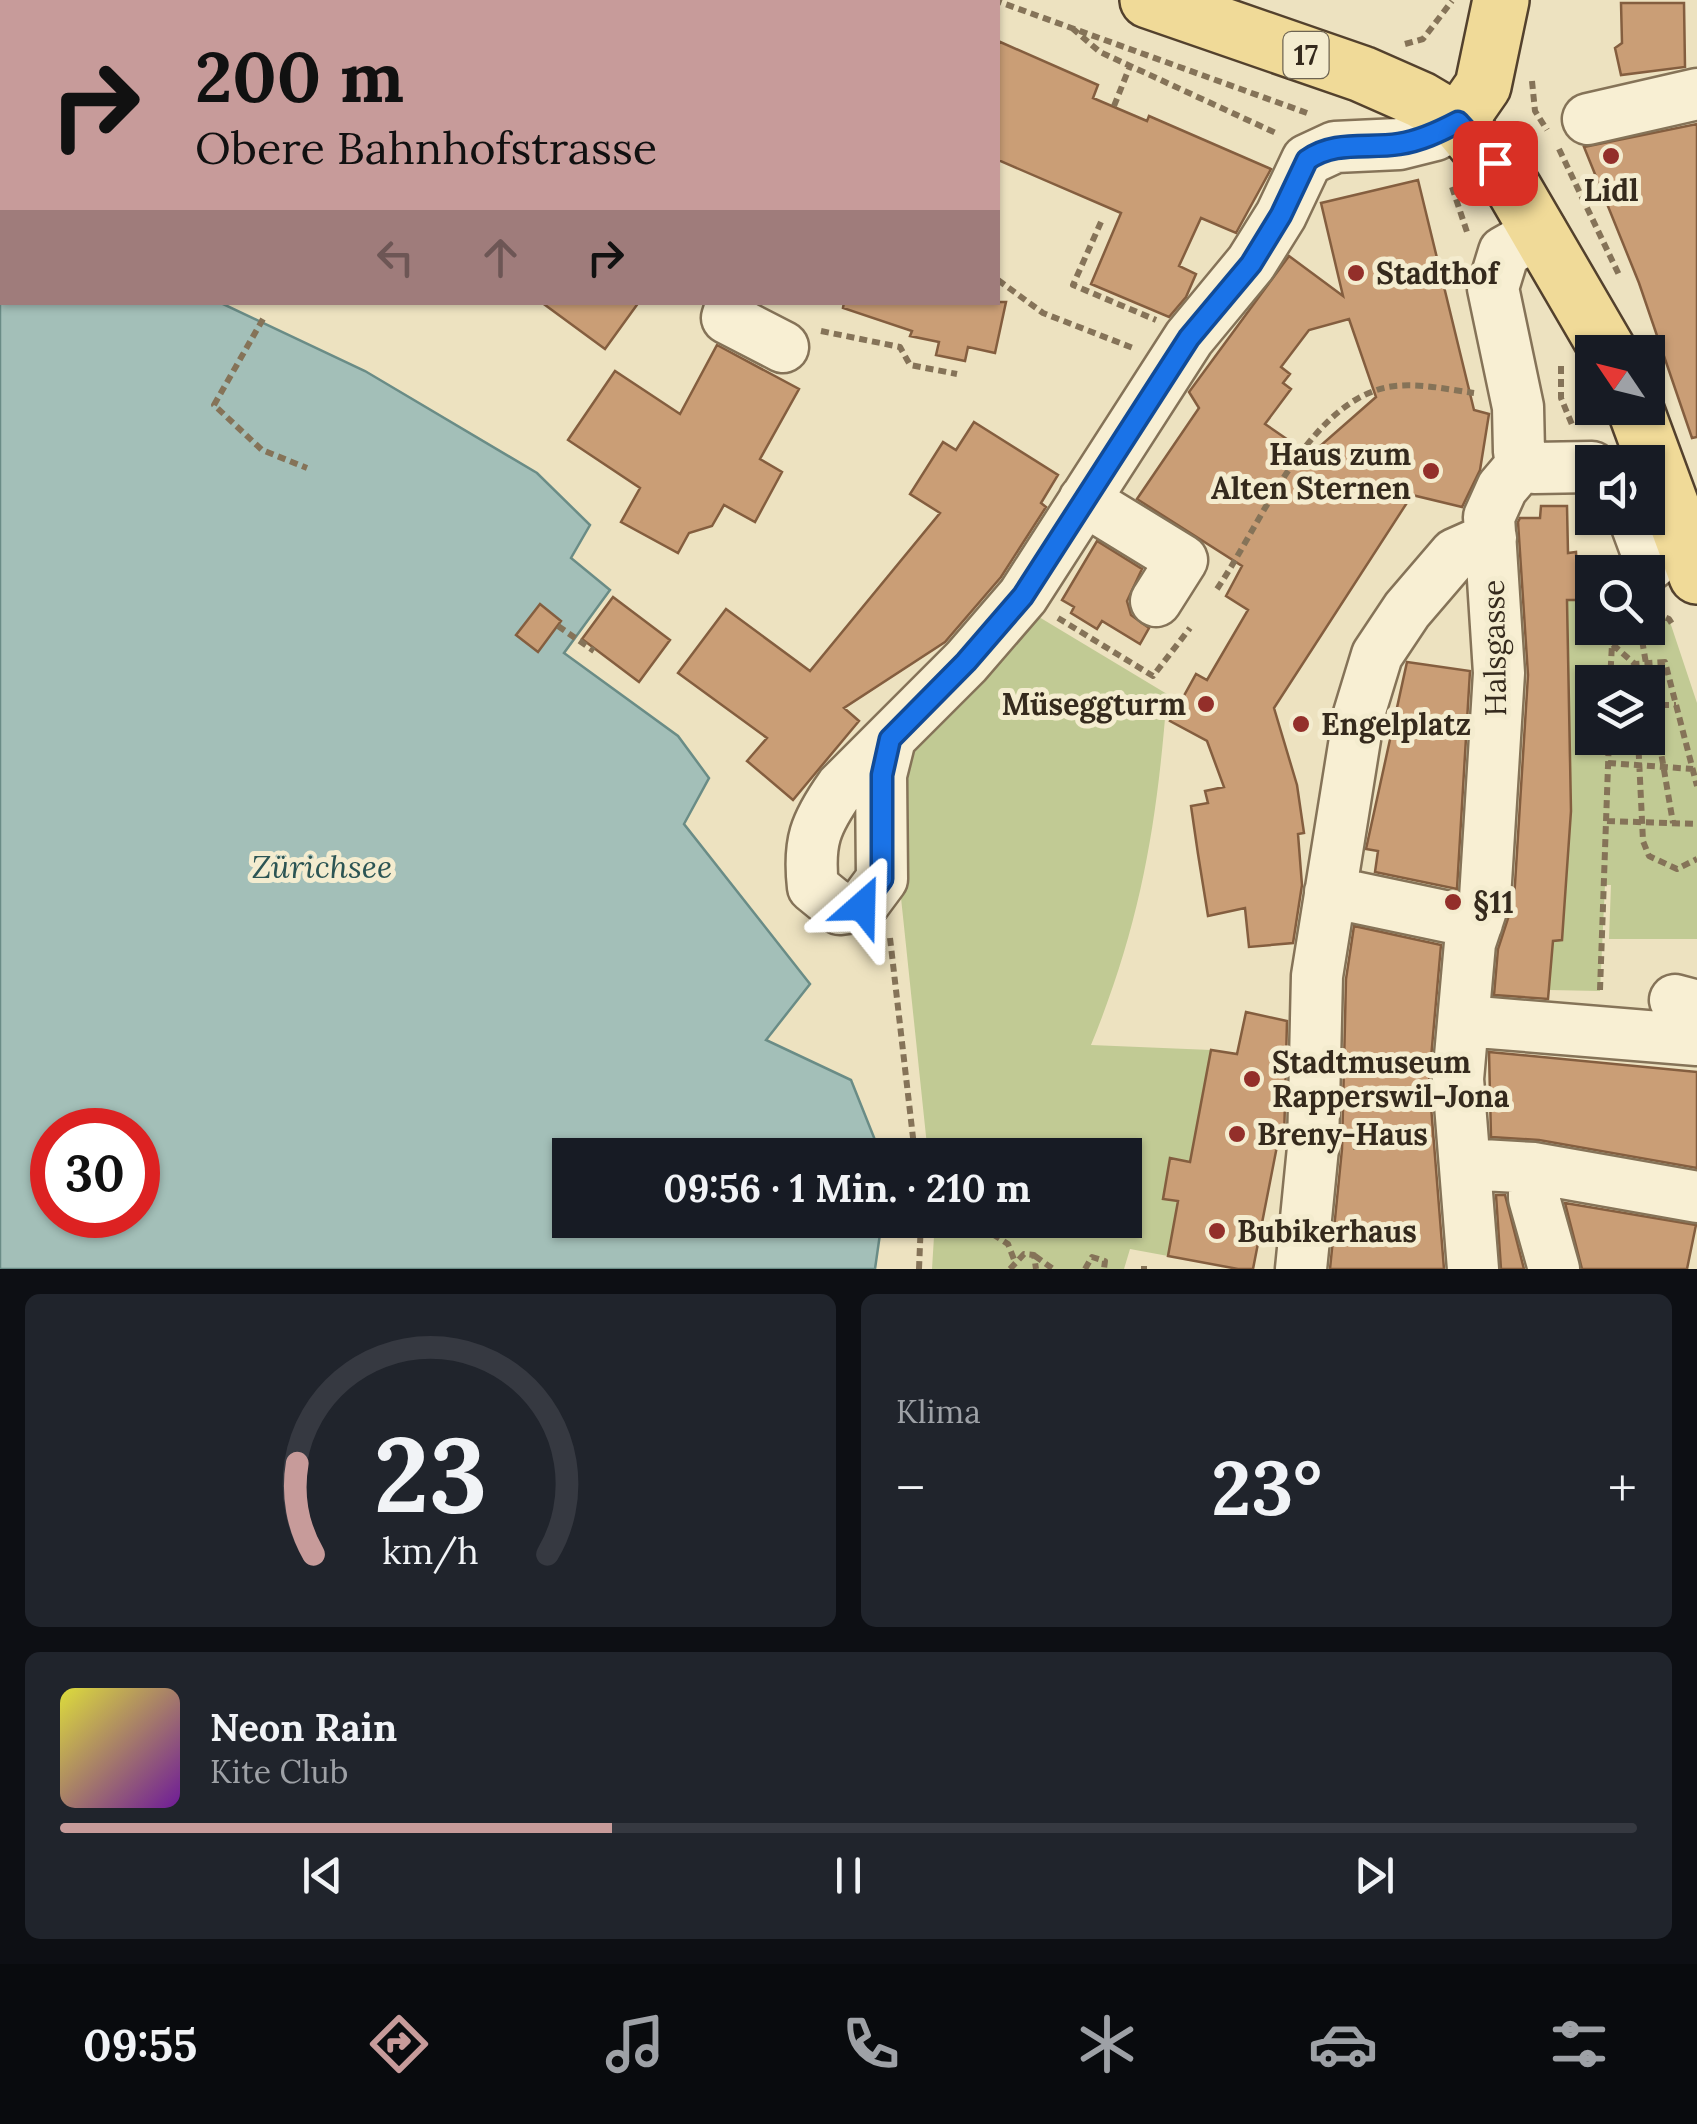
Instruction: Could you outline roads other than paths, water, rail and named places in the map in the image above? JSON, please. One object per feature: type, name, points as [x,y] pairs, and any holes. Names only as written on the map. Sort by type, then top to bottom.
[{"type":"main road","name":"17","points":[[1148,0],[1362,74],[1422,100],[1458,122]]},
{"type":"main road","points":[[1501,0],[1483,86],[1458,122],[1495,163],[1542,231],[1577,335]]},
{"type":"main road","points":[[1640,442],[1656,555]]},
{"type":"street","points":[[1571,129],[1697,94]]},
{"type":"street","points":[[890,739],[882,775],[882,879],[862,906],[840,909],[814,886],[810,846],[841,787],[966,662],[1023,596],[1182,349],[1251,264],[1281,215],[1301,166],[1322,136],[1399,144],[1435,135],[1458,122]]},
{"type":"street","points":[[1542,231],[1504,252],[1493,288],[1518,407],[1524,462],[1534,468],[1575,456]]},
{"type":"street","points":[[731,305],[727,318],[783,347]]},
{"type":"street","name":"Halsgasse","points":[[1473,1269],[1458,1079],[1470,943],[1484,898],[1499,673],[1489,517],[1502,488],[1524,462]]},
{"type":"street","points":[[1084,500],[1182,560],[1175,612]]},
{"type":"street","points":[[1301,1269],[1313,1148],[1318,976],[1360,714],[1377,656],[1438,569],[1455,554],[1490,538]]},
{"type":"street","points":[[1330,892],[1477,923]]},
{"type":"street","points":[[1465,1021],[1598,1031],[1690,1016]]},
{"type":"street","points":[[1465,1164],[1534,1168],[1697,1197]]},
{"type":"street","points":[[1534,1168],[1534,1198],[1554,1269]]},
{"type":"water","name":"Zürichsee","points":[[0,305],[225,305],[365,371],[537,473],[590,525],[571,558],[610,590],[564,653],[678,736],[709,778],[684,824],[810,984],[766,1040],[851,1080],[874,1138],[552,1138],[552,1238],[879,1238],[875,1269],[0,1269]]},
{"type":"place","name":"Lidl","points":[[1611,156]]},
{"type":"place","name":"Stadthof","points":[[1356,273]]},
{"type":"place","name":"Haus zum Alten Sternen","points":[[1431,471]]},
{"type":"place","name":"Müseggturm","points":[[1206,704]]},
{"type":"place","name":"Engelplatz","points":[[1301,724]]},
{"type":"place","name":"§11","points":[[1453,902]]},
{"type":"place","name":"Stadtmuseum Rapperswil-Jona","points":[[1252,1079]]},
{"type":"place","name":"Breny-Haus","points":[[1237,1134]]},
{"type":"place","name":"Bubikerhaus","points":[[1217,1231]]}]
